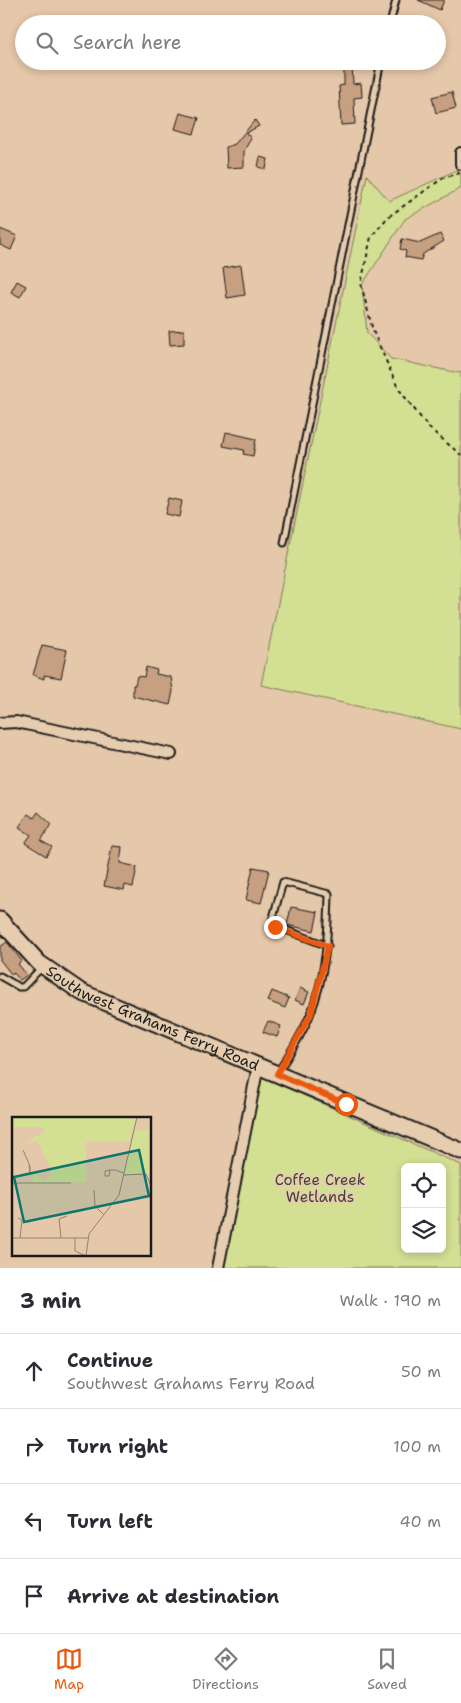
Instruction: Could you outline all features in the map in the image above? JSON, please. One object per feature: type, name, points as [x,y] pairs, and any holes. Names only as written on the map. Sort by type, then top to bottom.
[{"type":"main road","name":"Southwest Grahams Ferry Road","points":[[0,920],[43,966],[70,986],[461,1151]]},
{"type":"street","points":[[461,153],[461,164]]},
{"type":"street","points":[[0,723],[16,722],[171,754]]},
{"type":"street","points":[[218,1268],[258,1066]]},
{"type":"lane","points":[[392,15],[396,0]]},
{"type":"lane","points":[[284,544],[379,70]]},
{"type":"lane","points":[[277,1074],[311,1014],[328,946],[328,892],[283,882],[272,921],[274,925],[328,946]]},
{"type":"lane","points":[[0,976],[19,987],[24,987],[43,966]]},
{"type":"path","points":[[461,173],[444,178],[388,218],[371,237],[361,284],[373,332],[398,388],[428,427],[461,455]]},
{"type":"green space","points":[[457,170],[461,176],[461,188],[405,219],[362,285],[367,333],[391,359],[461,372],[461,729],[261,685],[367,175],[389,201]]},
{"type":"green space","name":"Coffee Creek Wetlands","points":[[260,1076],[461,1165],[461,1268],[221,1268]]},
{"type":"building","points":[[418,0],[444,0],[440,10]]},
{"type":"building","points":[[344,70],[352,70],[353,84],[361,83],[362,97],[354,98],[355,124],[341,125],[339,86],[344,85]]},
{"type":"building","points":[[452,92],[456,108],[436,113],[432,97]]},
{"type":"building","points":[[180,113],[199,118],[194,134],[175,129]]},
{"type":"building","points":[[255,120],[259,126],[246,133],[251,138],[244,151],[244,167],[227,168],[226,147],[235,144]]},
{"type":"building","points":[[260,157],[268,159],[266,169],[258,167]]},
{"type":"building","points":[[0,229],[17,236],[11,250],[0,245]]},
{"type":"building","points":[[440,234],[444,241],[423,254],[421,260],[405,257],[406,251],[400,249],[402,239],[420,243]]},
{"type":"building","points":[[241,265],[245,295],[227,298],[223,268]]},
{"type":"building","points":[[17,281],[26,286],[20,297],[11,292]]},
{"type":"building","points":[[184,330],[184,344],[170,345],[169,331]]},
{"type":"building","points":[[226,432],[256,439],[253,456],[243,454],[244,450],[223,446]]},
{"type":"building","points":[[169,498],[182,501],[179,517],[165,514]]},
{"type":"building","points":[[42,645],[67,650],[61,678],[44,675],[44,679],[33,675]]},
{"type":"building","points":[[146,667],[157,670],[156,674],[171,677],[173,691],[170,705],[133,696],[133,685],[135,685],[137,676],[144,677]]},
{"type":"building","points":[[38,812],[51,824],[41,841],[52,847],[46,856],[25,843],[31,835],[19,827],[28,814],[34,818]]},
{"type":"building","points":[[112,846],[122,847],[120,863],[137,867],[133,887],[125,885],[124,890],[104,886]]},
{"type":"building","points":[[253,867],[269,870],[261,903],[246,900]]},
{"type":"building","points":[[291,907],[318,912],[314,931],[287,925]]},
{"type":"building","points":[[7,942],[22,961],[18,964],[27,975],[20,980],[13,972],[12,975],[0,960],[0,947]]},
{"type":"building","points":[[300,988],[309,992],[304,1004],[295,1000]]},
{"type":"building","points":[[272,991],[289,998],[285,1008],[268,1001]]},
{"type":"building","points":[[268,1021],[281,1026],[277,1037],[263,1032]]},
{"type":"route","points":[[275,927],[328,946],[311,1014],[302,1033],[277,1074],[346,1104]]}]
